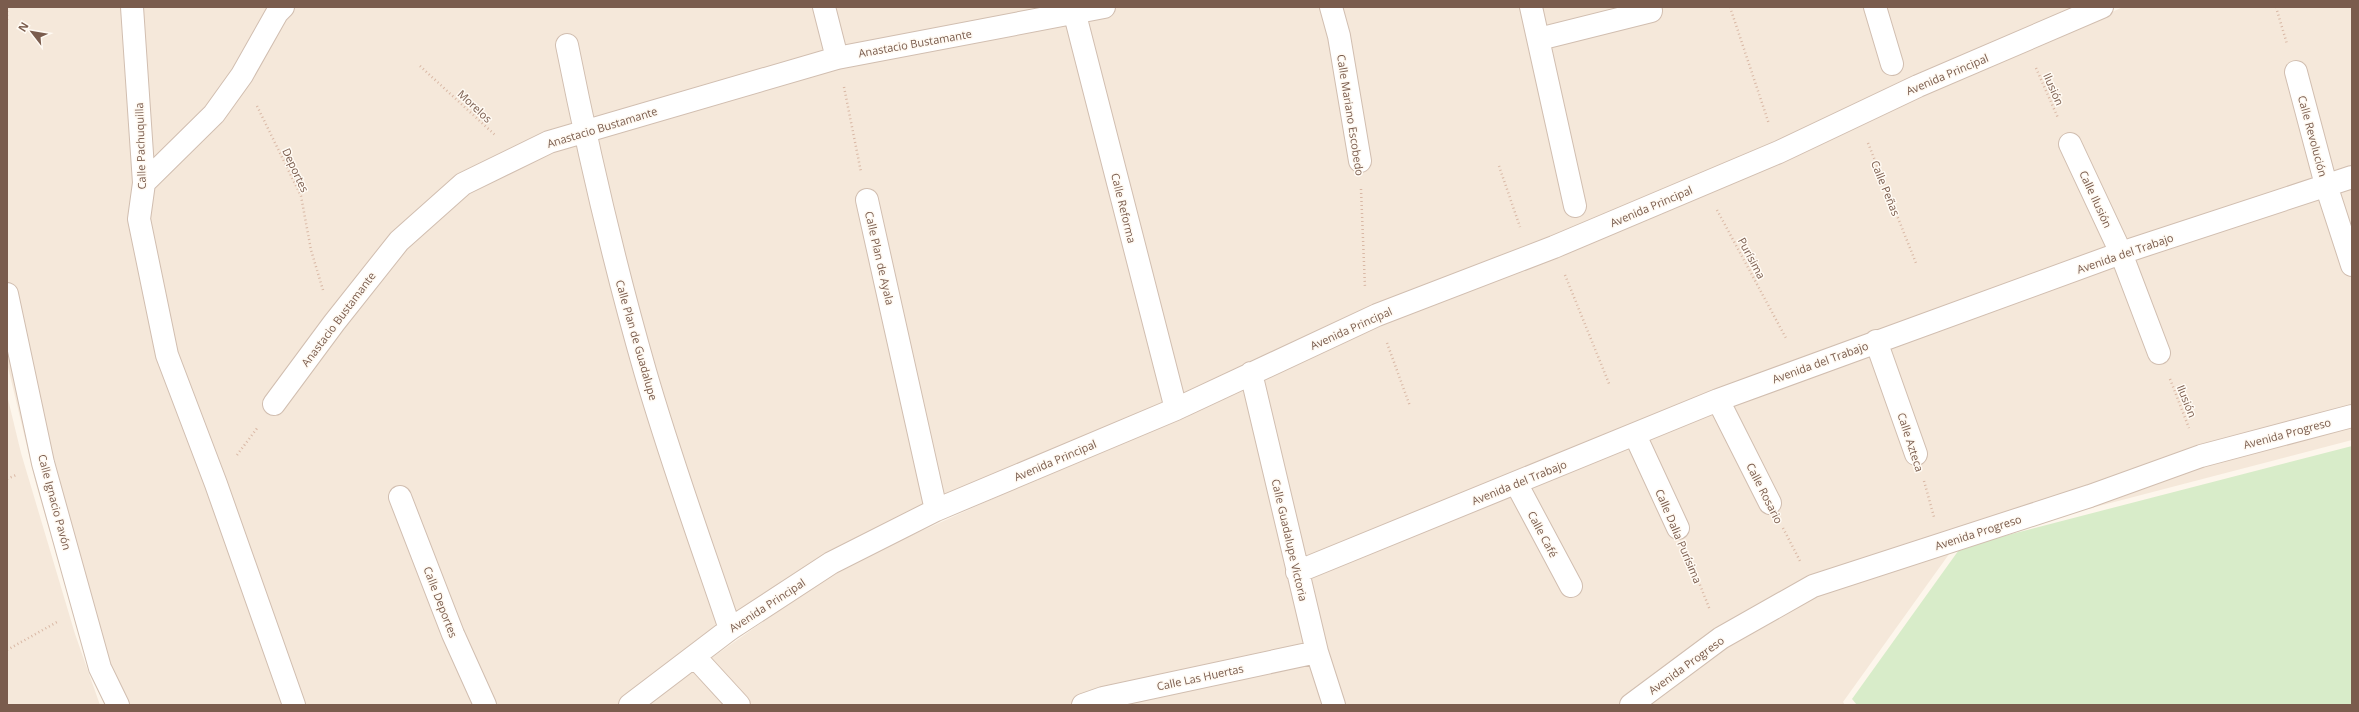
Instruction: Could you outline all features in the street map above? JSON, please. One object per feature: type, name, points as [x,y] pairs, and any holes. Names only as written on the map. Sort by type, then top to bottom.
[{"type":"street","name":"Calle Pachuquilla","points":[[132,7],[144,183],[139,219],[167,355],[216,484]]},
{"type":"street","points":[[144,183],[214,114],[242,75],[277,13],[283,7]]},
{"type":"street","points":[[824,7],[838,58]]},
{"type":"street","name":"Anastacio Bustamante","points":[[274,404],[334,322],[404,236],[463,184],[549,142],[838,58],[1074,10],[1104,7]]},
{"type":"street","name":"Calle Mariano Escobedo","points":[[1331,7],[1339,36],[1360,161]]},
{"type":"street","points":[[1531,7],[1575,206]]},
{"type":"street","points":[[1875,7],[1892,64]]},
{"type":"street","name":"Avenida Principal","points":[[630,705],[730,629],[831,563],[936,510],[1176,409],[1371,318],[1554,247],[1779,152],[1856,114],[2102,7]]},
{"type":"street","name":"Calle Reforma","points":[[1074,10],[1176,409]]},
{"type":"street","points":[[1539,39],[1651,11]]},
{"type":"street","name":"Calle Plan de Guadalupe","points":[[567,45],[584,131],[612,253],[646,373],[730,629]]},
{"type":"street","name":"Calle Revolución","points":[[2296,72],[2326,185],[2352,265]]},
{"type":"street","name":"Calle Ilusión","points":[[2070,144],[2121,253]]},
{"type":"street","name":"Avenida del Trabajo","points":[[1298,572],[1718,400],[1876,341],[2121,253],[2352,177]]},
{"type":"street","name":"Calle Plan de Ayala","points":[[867,200],[936,510]]},
{"type":"street","points":[[2121,253],[2159,353]]},
{"type":"street","name":"Calle Ignacio Pavón","points":[[7,294],[43,462],[100,668],[118,705]]},
{"type":"street","name":"Calle Azteca","points":[[1876,341],[1916,454]]},
{"type":"street","name":"Calle Guadalupe Victoria","points":[[1251,373],[1317,652],[1334,705]]},
{"type":"street","name":"Calle Rosario","points":[[1718,400],[1770,502]]},
{"type":"street","name":"Avenida Progreso","points":[[1631,705],[1721,638],[1813,586],[2090,496],[2201,456],[2352,416]]},
{"type":"street","name":"Calle Dalia Purísima","points":[[1635,435],[1678,528]]},
{"type":"street","name":"Calle Café","points":[[1516,483],[1571,586]]},
{"type":"street","points":[[216,484],[294,705]]},
{"type":"street","name":"Calle Deportes","points":[[400,497],[453,634],[485,705]]},
{"type":"street","name":"Calle Las Huertas","points":[[1083,705],[1103,698],[1317,652]]},
{"type":"street","points":[[695,657],[739,705]]},
{"type":"path","points":[[7,7],[7,20]]},
{"type":"path","points":[[1730,7],[1779,152]]},
{"type":"path","points":[[2276,7],[2296,72]]},
{"type":"path","name":"Ilusión","points":[[2024,41],[2070,144]]},
{"type":"path","name":"Calle Plan de Ayala","points":[[838,58],[867,200]]},
{"type":"path","name":"Morelos","points":[[420,66],[518,157]]},
{"type":"path","name":"Deportes","points":[[242,75],[301,196],[311,250],[334,322]]},
{"type":"path","name":"Calle Peñas","points":[[1856,114],[1916,263]]},
{"type":"path","name":"Calle Mariano Escobedo","points":[[1360,161],[1371,318],[1410,406]]},
{"type":"path","points":[[1499,166],[1519,227]]},
{"type":"path","name":"Purísima","points":[[1703,184],[1787,340]]},
{"type":"path","points":[[1554,247],[1610,386]]},
{"type":"path","name":"Ilusión","points":[[2159,353],[2201,456]]},
{"type":"path","points":[[216,484],[274,404]]},
{"type":"path","name":"Calle Azteca","points":[[1916,454],[1943,544]]},
{"type":"path","name":"Calle Rosario","points":[[1770,502],[1813,586]]},
{"type":"path","name":"Calle Dalia Purísima","points":[[1678,528],[1721,638]]},
{"type":"path","points":[[7,650],[83,607]]},
{"type":"shaded area","points":[[7,7],[2105,7],[833,565],[635,705],[105,705],[79,632],[36,484],[7,363]]},
{"type":"shaded area","points":[[2123,7],[2352,7],[2352,440],[1957,543],[1843,702],[1845,705],[645,705],[839,568],[1368,330],[1781,159]]},
{"type":"shaded area","points":[[7,395],[21,453],[75,634],[100,705],[7,705]]},
{"type":"green space","points":[[2352,446],[2352,705],[1857,705],[1852,699],[1961,547]]}]
